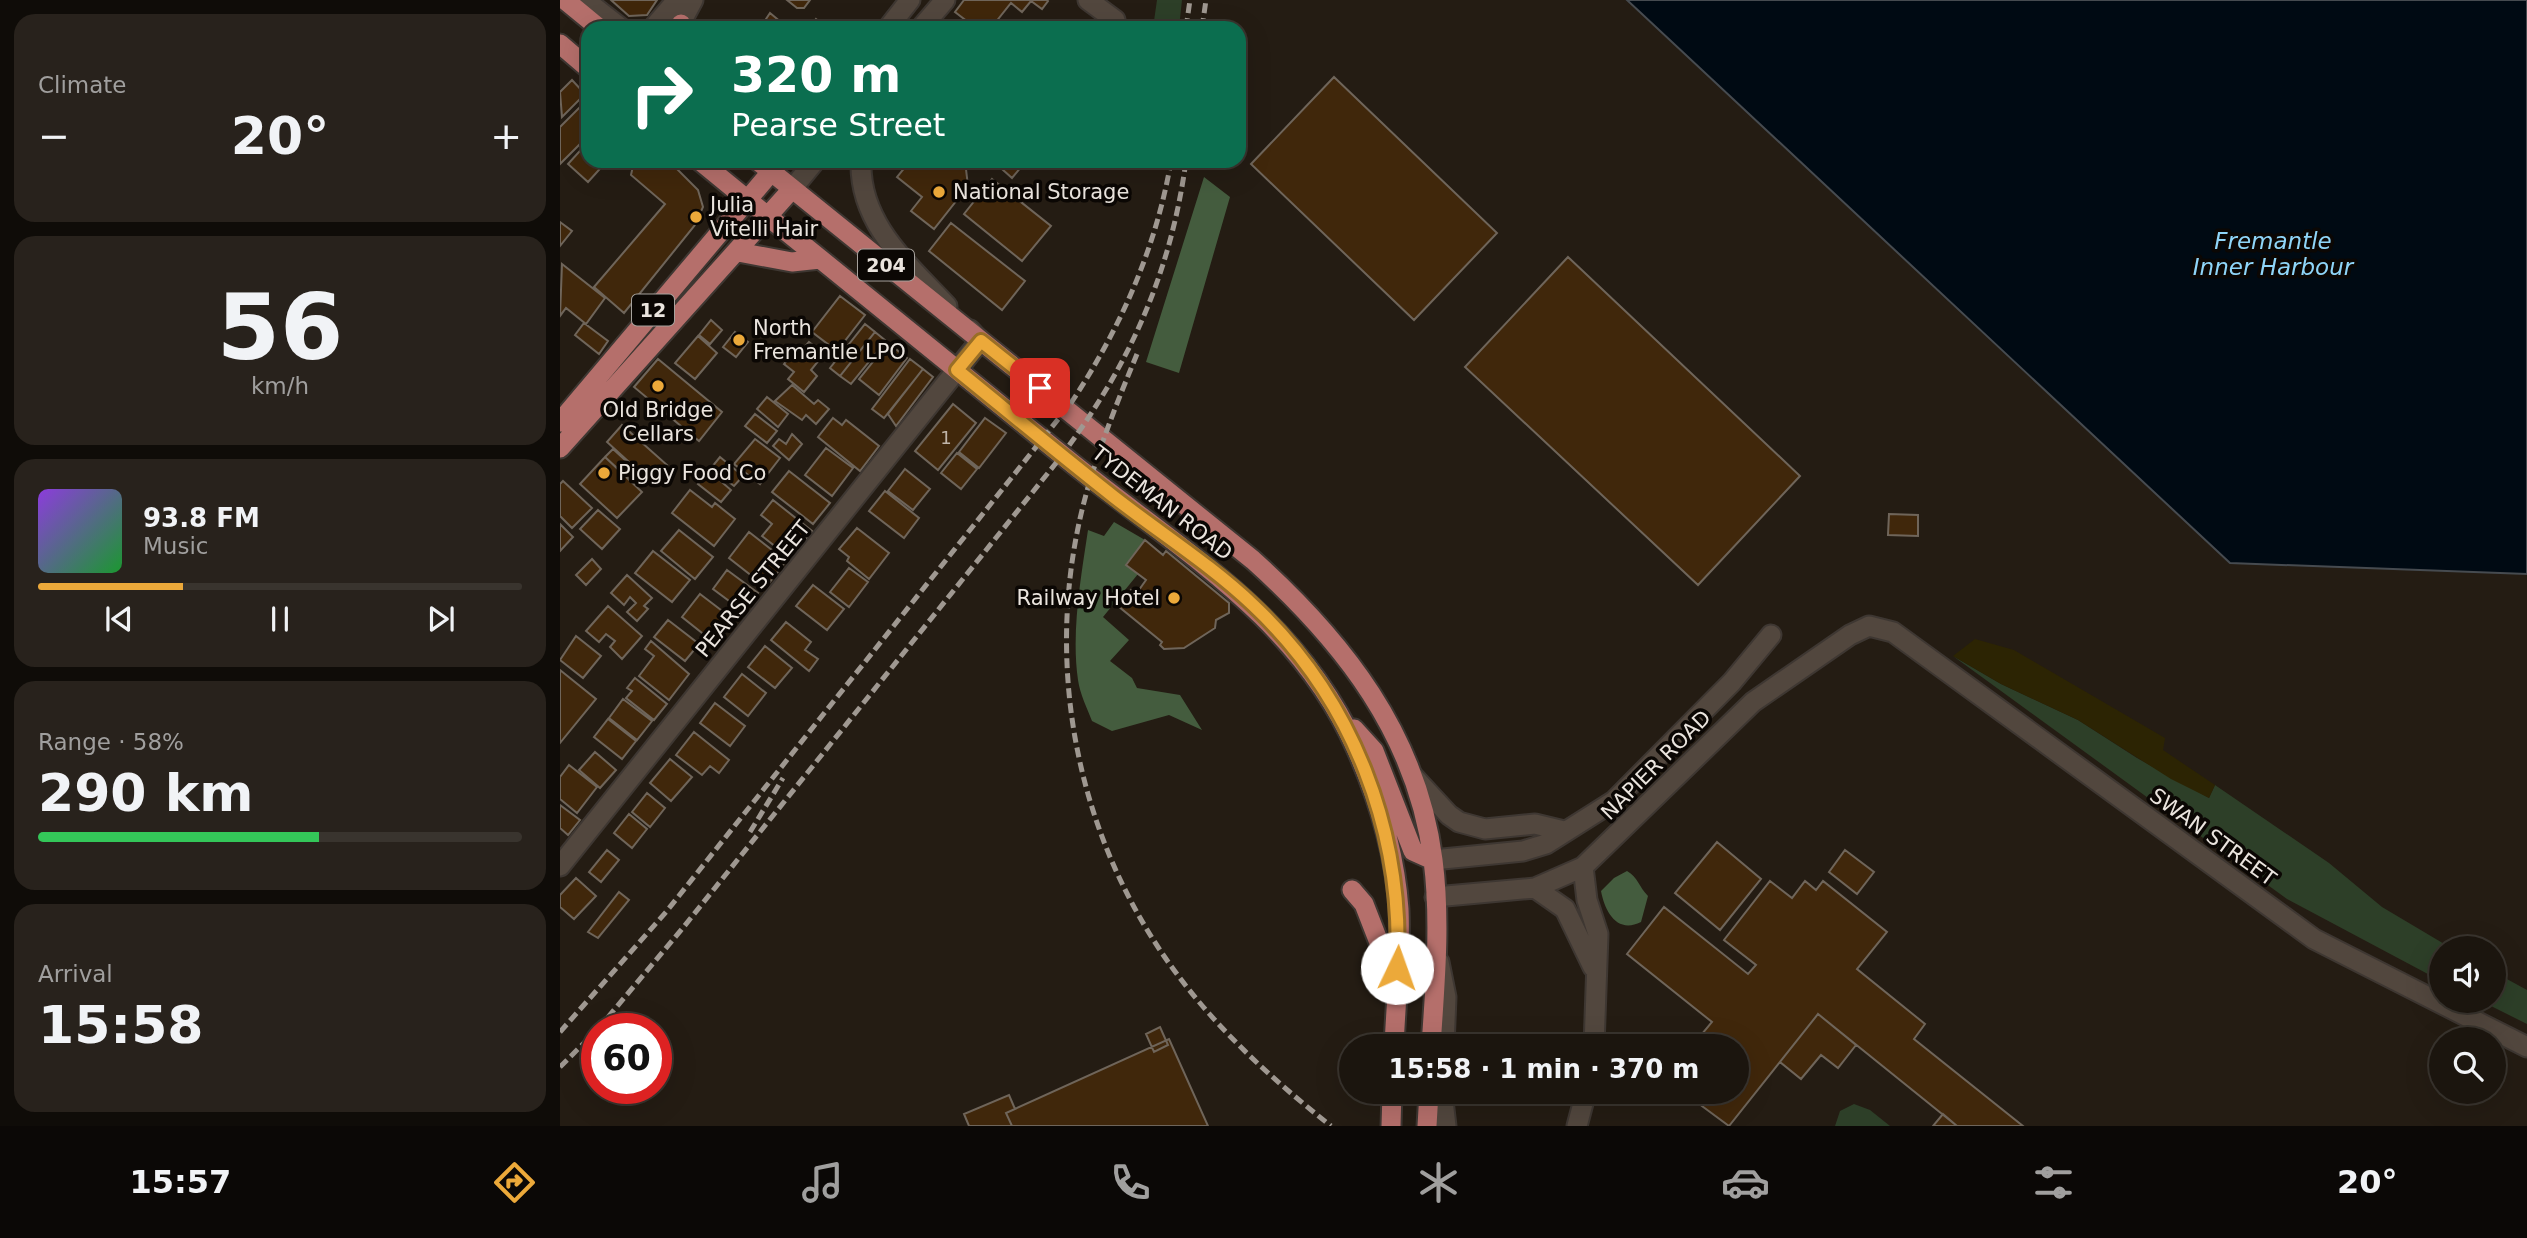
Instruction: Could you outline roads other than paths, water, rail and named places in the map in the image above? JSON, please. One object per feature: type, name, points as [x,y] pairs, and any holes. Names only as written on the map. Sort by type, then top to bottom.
[{"type":"main road","points":[[565,0],[590,21]]},
{"type":"main road","points":[[560,44],[581,62]]},
{"type":"main road","name":"TYDEMAN ROAD","points":[[708,168],[1252,604],[1290,642],[1336,709],[1369,780],[1392,864],[1399,923],[1394,1034]]},
{"type":"main road","name":"12","points":[[560,422],[747,200],[768,168]]},
{"type":"main road","name":"TYDEMAN ROAD","points":[[773,168],[792,189],[1119,450],[1288,591],[1328,633],[1367,685],[1412,775],[1433,860],[1437,954],[1432,1034]]},
{"type":"main road","name":"12","points":[[560,448],[792,189]]},
{"type":"main road","points":[[738,252],[792,262],[820,259]]},
{"type":"main road","points":[[1336,709],[1374,751],[1413,851],[1433,860]]},
{"type":"main road","points":[[1352,890],[1364,904],[1379,937],[1396,991]]},
{"type":"main road","points":[[1391,1126],[1392,1104]]},
{"type":"main road","points":[[1427,1126],[1428,1104]]},
{"type":"street","points":[[586,0],[612,21]]},
{"type":"street","points":[[659,21],[677,0]]},
{"type":"street","points":[[683,21],[693,0]]},
{"type":"street","points":[[894,21],[910,0]]},
{"type":"street","points":[[927,21],[945,0]]},
{"type":"street","points":[[1088,0],[1115,20]]},
{"type":"street","name":"12","points":[[792,189],[809,168]]},
{"type":"street","points":[[861,168],[862,185],[869,207],[887,241],[981,341]]},
{"type":"street","name":"PEARSE STREET","points":[[560,866],[981,341]]},
{"type":"street","name":"NAPIER ROAD","points":[[1435,897],[1535,888],[1583,867],[1753,702],[1850,635],[1869,626],[1893,632]]},
{"type":"street","name":"SWAN STREET","points":[[1893,632],[2314,939],[2527,1047]]},
{"type":"street","name":"NAPIER ROAD","points":[[1433,860],[1523,851],[1546,844],[1614,801],[1732,682],[1771,635]]},
{"type":"street","points":[[1732,682],[1753,702]]},
{"type":"street","points":[[1412,775],[1449,815],[1460,822],[1485,830],[1535,824],[1564,831]]},
{"type":"street","points":[[1583,867],[1587,900],[1598,934],[1595,1034]]},
{"type":"street","points":[[1535,888],[1565,909],[1581,938],[1597,978]]},
{"type":"street","points":[[1437,954],[1446,997],[1444,1034]]},
{"type":"street","points":[[1443,1104],[1446,1126]]},
{"type":"street","points":[[1577,1126],[1583,1104]]},
{"type":"water","name":"Fremantle Inner Harbour","points":[[1627,0],[2527,0],[2527,574],[2230,563]]},
{"type":"railway","points":[[1187,21],[1190,0]]},
{"type":"railway","points":[[1203,21],[1206,0]]},
{"type":"railway","points":[[560,1032],[666,912],[1071,403],[1105,346],[1134,287],[1156,226],[1170,168]]},
{"type":"railway","points":[[611,1013],[682,929],[1056,463],[1081,428],[1104,393],[1142,321],[1169,244],[1185,168]]},
{"type":"railway","points":[[1137,354],[1093,470],[1071,568],[1067,626],[1068,684],[1076,742],[1089,798],[1108,853],[1133,906],[1164,956],[1220,1026],[1285,1088],[1331,1126]]},
{"type":"railway","points":[[750,832],[783,778]]},
{"type":"railway","points":[[560,1067],[581,1046]]},
{"type":"place","name":"National Storage","points":[[939,192]]},
{"type":"place","name":"Julia Vitelli Hair","points":[[696,217]]},
{"type":"place","name":"North Fremantle LPO","points":[[739,340]]},
{"type":"place","name":"Old Bridge Cellars","points":[[658,386]]},
{"type":"place","name":"Piggy Food Co","points":[[604,473]]},
{"type":"place","name":"Railway Hotel","points":[[1174,598]]}]
